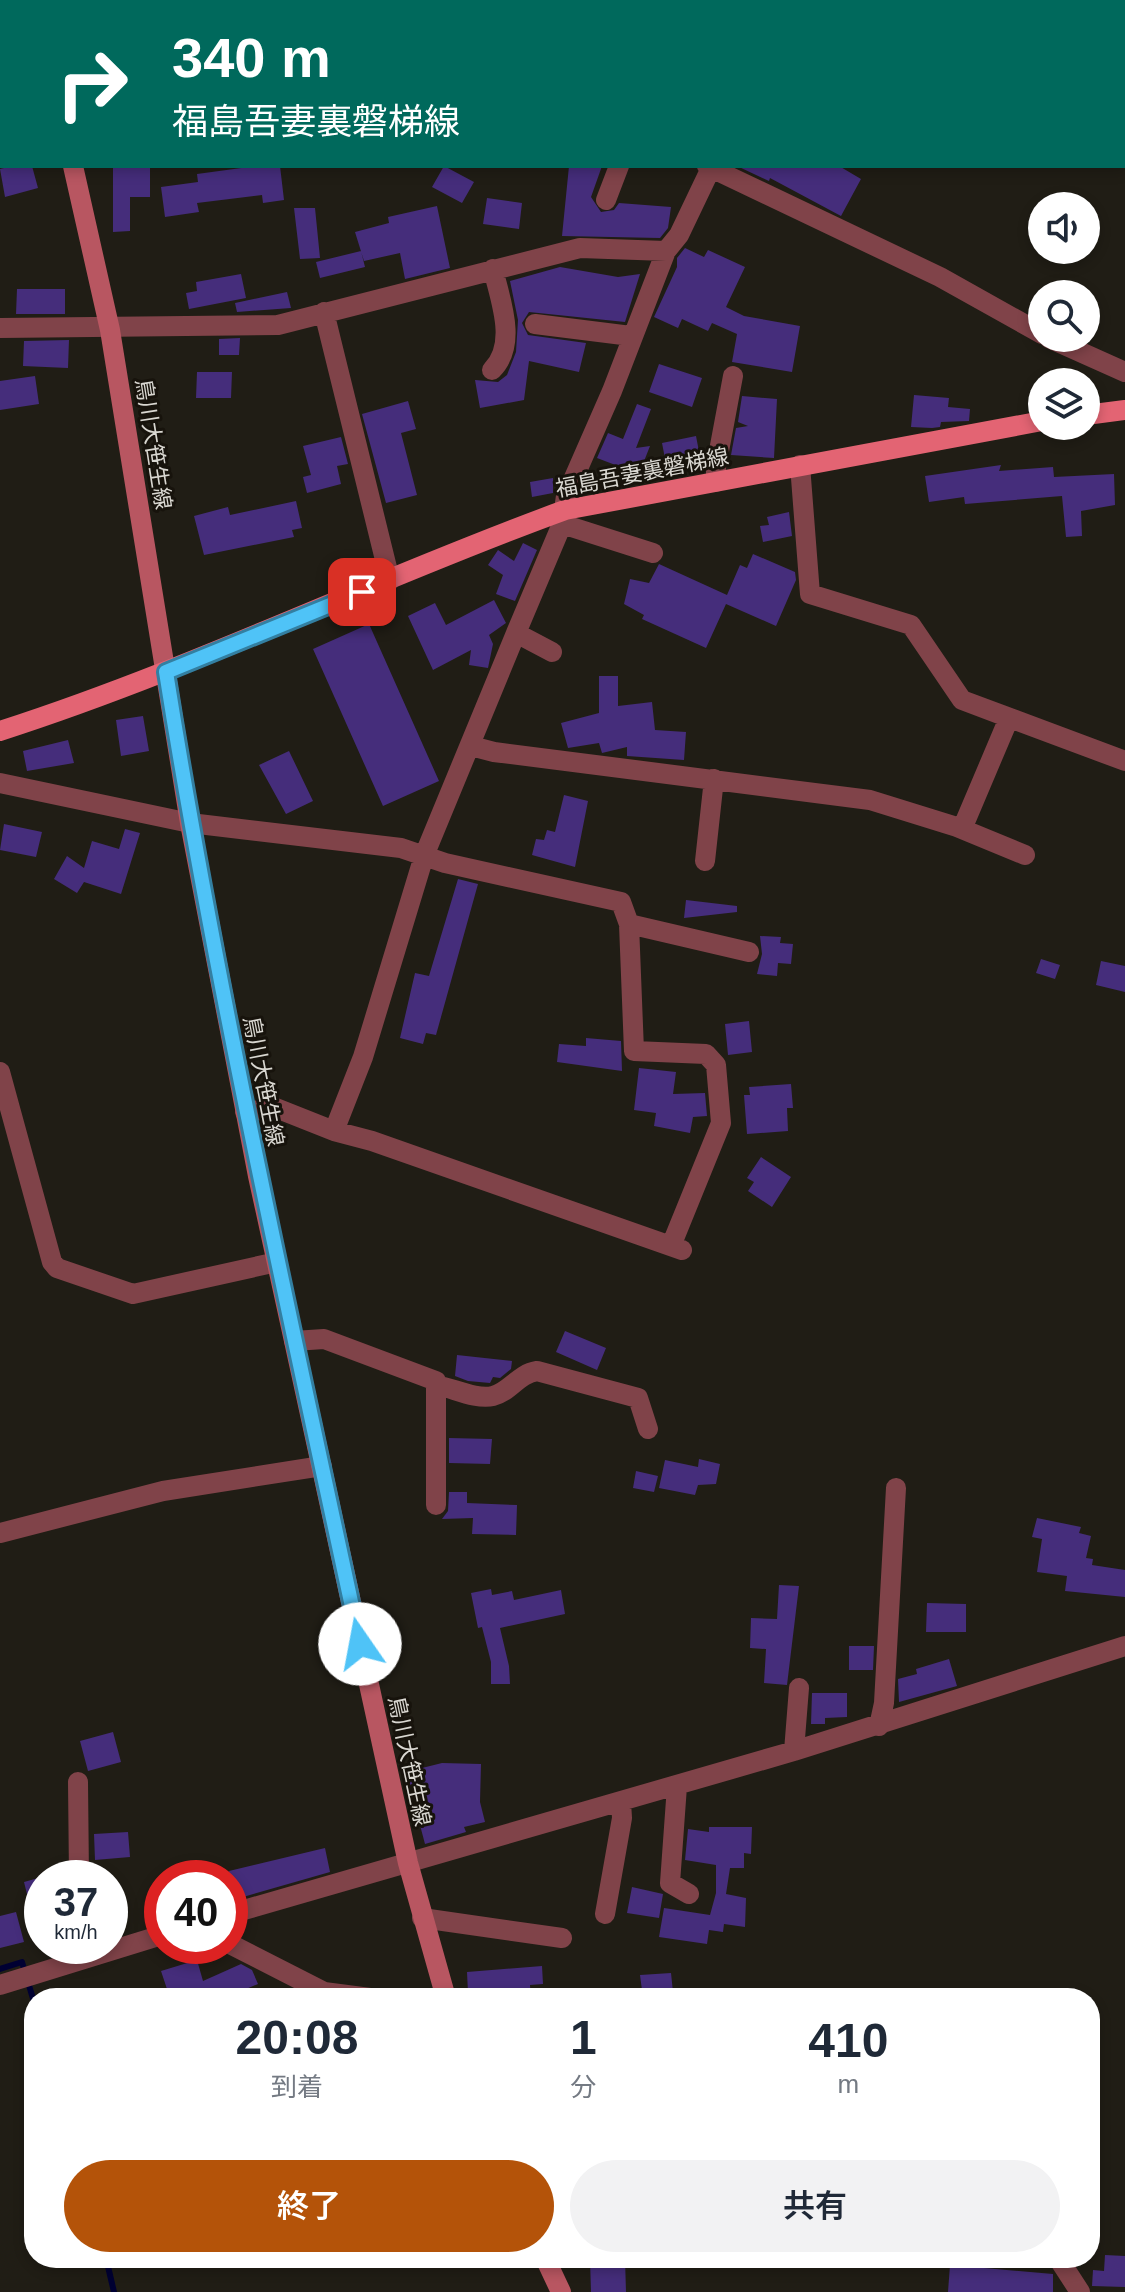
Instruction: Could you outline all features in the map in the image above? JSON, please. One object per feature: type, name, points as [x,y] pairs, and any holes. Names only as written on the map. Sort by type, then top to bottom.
[{"type":"main road","points":[[1100,413],[1125,410]]},
{"type":"main road","name":"福島吾妻裏磐梯線","points":[[0,731],[166,672],[390,580],[563,517],[800,465],[1028,424]]},
{"type":"street","name":"鳥川大笹生線","points":[[73,168],[110,330],[190,823],[245,1112],[408,1863],[443,1988]]},
{"type":"street","points":[[606,200],[618,168]]},
{"type":"street","points":[[334,1131],[363,1057],[424,856],[563,517],[566,496],[612,391],[666,251],[679,235],[709,168]]},
{"type":"street","points":[[711,168],[915,264],[1028,325]]},
{"type":"street","points":[[0,328],[110,330],[169,325],[278,325],[580,248],[666,251]]},
{"type":"street","points":[[492,370],[503,354],[506,333],[493,269]]},
{"type":"street","points":[[324,312],[390,580]]},
{"type":"street","points":[[535,324],[631,336]]},
{"type":"street","points":[[1080,352],[1125,372]]},
{"type":"street","points":[[716,482],[733,376]]},
{"type":"street","points":[[800,465],[810,594],[911,625],[962,700],[1125,761]]},
{"type":"street","points":[[563,517],[653,553]]},
{"type":"street","points":[[516,633],[552,652]]},
{"type":"street","points":[[962,829],[1009,718]]},
{"type":"street","points":[[471,746],[494,752],[870,800],[962,829],[1025,855]]},
{"type":"street","points":[[705,861],[714,779]]},
{"type":"street","points":[[0,783],[190,823],[401,848],[424,856],[614,898],[621,902],[629,924],[634,1051],[706,1054],[717,1072],[721,1123],[677,1248],[372,1141],[334,1131],[276,1108],[245,1112]]},
{"type":"street","points":[[629,924],[749,952]]},
{"type":"street","points":[[0,1072],[52,1262],[57,1268],[133,1294],[277,1262]]},
{"type":"street","points":[[294,1341],[324,1339],[436,1381],[436,1505]]},
{"type":"street","points":[[436,1385],[494,1396],[521,1375],[537,1371],[638,1398],[648,1429]]},
{"type":"street","points":[[0,1533],[163,1491],[322,1466]]},
{"type":"street","points":[[879,1726],[884,1703],[896,1488]]},
{"type":"street","points":[[248,1909],[879,1726],[1125,1646]]},
{"type":"street","points":[[794,1751],[799,1688]]},
{"type":"street","points":[[78,1782],[79,1860]]},
{"type":"street","points":[[677,1786],[670,1883],[689,1894]]},
{"type":"street","points":[[605,1914],[622,1818],[621,1802]]},
{"type":"street","points":[[422,1918],[562,1938]]},
{"type":"street","points":[[248,1953],[316,1988]]},
{"type":"street","points":[[0,1985],[52,1964]]},
{"type":"street","points":[[550,2268],[561,2292]]},
{"type":"street","points":[[1064,2268],[1080,2292]]},
{"type":"building","points":[[33,168],[38,188],[5,197],[0,169]]},
{"type":"building","points":[[113,168],[150,168],[150,197],[130,197],[130,231],[113,232]]},
{"type":"building","points":[[241,168],[280,168],[284,200],[263,203],[262,195],[197,203],[199,212],[165,217],[161,187],[198,182],[197,174]]},
{"type":"building","points":[[443,168],[474,182],[462,203],[432,187]]},
{"type":"building","points":[[569,168],[601,168],[591,197],[601,212],[614,210],[619,203],[671,207],[668,228],[660,238],[562,236]]},
{"type":"building","points":[[741,168],[842,168],[861,179],[841,216],[770,178],[769,181]]},
{"type":"building","points":[[487,198],[522,203],[519,229],[483,224]]},
{"type":"building","points":[[437,206],[450,268],[405,279],[400,253],[364,261],[355,232],[389,223],[388,217]]},
{"type":"building","points":[[294,208],[315,208],[320,258],[300,259]]},
{"type":"building","points":[[685,248],[704,257],[708,250],[745,267],[726,307],[744,316],[800,326],[792,372],[732,362],[737,334],[712,323],[708,331],[682,319],[678,328],[654,317],[677,267],[677,258]]},
{"type":"building","points":[[361,251],[365,267],[320,278],[316,262]]},
{"type":"building","points":[[560,267],[618,277],[640,274],[625,322],[529,312],[522,323],[528,335],[586,343],[579,372],[529,361],[524,400],[480,408],[475,380],[498,382],[507,375],[516,352],[518,320],[510,281]]},
{"type":"building","points":[[241,274],[246,298],[189,309],[186,293],[197,291],[196,282]]},
{"type":"building","points":[[17,289],[65,289],[65,314],[16,314]]},
{"type":"building","points":[[287,292],[291,308],[237,312],[235,303]]},
{"type":"building","points":[[240,338],[239,355],[219,355],[219,339]]},
{"type":"building","points":[[69,340],[68,368],[23,366],[24,341]]},
{"type":"building","points":[[659,364],[702,378],[692,407],[649,392]]},
{"type":"building","points":[[197,372],[232,372],[231,398],[196,398]]},
{"type":"building","points":[[35,376],[39,404],[0,410],[0,381]]},
{"type":"building","points":[[914,395],[949,398],[948,407],[970,409],[969,421],[941,422],[940,427],[932,428],[911,427]]},
{"type":"building","points":[[742,396],[777,399],[774,458],[731,455],[736,428],[748,426],[738,422]]},
{"type":"building","points":[[408,401],[416,429],[401,433],[417,495],[386,503],[362,414]]},
{"type":"building","points":[[637,404],[651,409],[636,448],[650,446],[639,474],[597,458],[608,433],[623,439]]},
{"type":"building","points":[[696,436],[702,467],[668,474],[662,443]]},
{"type":"building","points":[[341,437],[348,464],[337,466],[341,484],[307,493],[303,477],[311,475],[303,446]]},
{"type":"building","points":[[1001,465],[999,471],[1053,467],[1054,477],[1114,474],[1115,505],[1081,511],[1082,536],[1066,537],[1062,496],[965,504],[964,497],[929,502],[925,476]]},
{"type":"building","points":[[553,478],[553,493],[532,497],[530,482]]},
{"type":"building","points":[[296,501],[302,528],[292,530],[294,537],[204,555],[194,516],[228,507],[230,515]]},
{"type":"building","points":[[789,512],[792,536],[763,542],[760,526],[769,525],[767,517]]},
{"type":"building","points":[[523,543],[537,550],[515,601],[496,594],[503,575],[488,565],[498,550],[514,561]]},
{"type":"building","points":[[753,554],[795,572],[796,580],[776,626],[726,604],[706,648],[642,619],[644,615],[624,604],[630,579],[649,583],[659,564],[727,595],[740,565],[747,568]]},
{"type":"building","points":[[494,600],[506,623],[489,635],[493,644],[488,668],[469,665],[471,650],[433,670],[408,616],[435,603],[446,625]]},
{"type":"building","points":[[369,624],[439,781],[383,806],[313,649]]},
{"type":"building","points":[[599,676],[618,676],[618,706],[652,702],[655,730],[686,732],[684,760],[627,756],[627,747],[602,753],[599,743],[568,748],[561,723],[599,713]]},
{"type":"building","points":[[143,716],[149,751],[121,756],[116,720]]},
{"type":"building","points":[[68,740],[74,763],[27,771],[23,751]]},
{"type":"building","points":[[289,751],[313,801],[286,814],[259,765]]},
{"type":"building","points":[[564,795],[588,801],[575,867],[532,855],[536,839],[544,840],[547,830],[555,832]]},
{"type":"building","points":[[4,824],[42,832],[36,857],[0,850]]},
{"type":"building","points":[[125,829],[140,833],[121,894],[84,882],[77,893],[54,879],[67,856],[84,868],[92,841],[119,849]]},
{"type":"building","points":[[458,879],[478,884],[436,1035],[426,1033],[423,1044],[400,1038],[415,973],[429,976]]},
{"type":"building","points":[[686,900],[737,906],[737,912],[684,918]]},
{"type":"building","points":[[760,936],[781,937],[780,943],[793,944],[791,964],[778,963],[777,976],[757,974],[762,954]]},
{"type":"building","points":[[1041,959],[1060,965],[1055,979],[1036,973]]},
{"type":"building","points":[[1101,961],[1125,966],[1125,992],[1096,985]]},
{"type":"building","points":[[749,1021],[752,1052],[728,1055],[725,1024]]},
{"type":"building","points":[[586,1038],[621,1041],[622,1071],[557,1062],[559,1044],[586,1046]]},
{"type":"building","points":[[639,1068],[676,1072],[673,1094],[705,1093],[707,1116],[693,1117],[690,1133],[654,1126],[656,1113],[634,1110]]},
{"type":"building","points":[[791,1084],[793,1108],[787,1108],[788,1131],[747,1134],[744,1095],[750,1095],[749,1087]]},
{"type":"building","points":[[761,1157],[791,1177],[772,1207],[748,1191],[754,1182],[747,1178]]},
{"type":"building","points":[[565,1331],[606,1348],[597,1370],[556,1352]]},
{"type":"building","points":[[457,1355],[512,1361],[511,1369],[500,1378],[493,1377],[490,1383],[468,1381],[455,1376]]},
{"type":"building","points":[[449,1438],[492,1439],[490,1464],[449,1463]]},
{"type":"building","points":[[699,1459],[720,1464],[716,1484],[698,1485],[695,1495],[659,1488],[665,1460],[698,1467]]},
{"type":"building","points":[[636,1471],[658,1476],[654,1492],[633,1488]]},
{"type":"building","points":[[449,1492],[467,1492],[467,1503],[517,1505],[516,1535],[472,1534],[473,1518],[442,1519],[448,1511]]},
{"type":"building","points":[[1037,1518],[1081,1527],[1079,1533],[1091,1536],[1086,1558],[1093,1559],[1092,1565],[1125,1570],[1125,1597],[1065,1591],[1067,1576],[1037,1572],[1042,1539],[1032,1537]]},
{"type":"building","points":[[779,1585],[799,1586],[787,1685],[764,1683],[766,1649],[750,1648],[751,1618],[777,1619]]},
{"type":"building","points":[[491,1589],[492,1595],[512,1591],[514,1600],[561,1590],[565,1614],[500,1628],[510,1684],[491,1684],[491,1662],[482,1627],[478,1628],[471,1593]]},
{"type":"building","points":[[927,1603],[966,1604],[966,1632],[926,1632]]},
{"type":"building","points":[[849,1646],[874,1646],[873,1670],[849,1670]]},
{"type":"building","points":[[949,1659],[957,1686],[899,1702],[898,1679],[917,1674],[916,1669]]},
{"type":"building","points":[[812,1693],[847,1693],[847,1717],[825,1718],[825,1724],[811,1724]]},
{"type":"building","points":[[113,1732],[121,1762],[88,1771],[80,1741]]},
{"type":"building","points":[[442,1763],[481,1764],[480,1802],[485,1822],[464,1827],[466,1832],[425,1844],[406,1772]]},
{"type":"building","points":[[709,1827],[752,1827],[751,1854],[744,1853],[744,1868],[730,1868],[726,1894],[746,1898],[745,1927],[724,1924],[723,1932],[709,1930],[707,1944],[659,1937],[664,1908],[710,1915],[716,1893],[716,1865],[685,1860],[688,1829],[709,1832]]},
{"type":"building","points":[[128,1832],[130,1857],[95,1860],[94,1834]]},
{"type":"building","points":[[325,1848],[330,1872],[248,1896],[248,1866]]},
{"type":"building","points":[[632,1887],[663,1894],[659,1918],[627,1913]]},
{"type":"building","points":[[16,1912],[24,1942],[0,1948],[0,1916]]},
{"type":"building","points":[[184,1964],[198,1964],[203,1981],[241,1964],[252,1970],[258,1984],[249,1988],[167,1988],[161,1971]]},
{"type":"building","points":[[542,1966],[543,1984],[530,1985],[530,1988],[468,1988],[467,1972]]},
{"type":"building","points":[[671,1973],[673,1988],[642,1988],[640,1975]]},
{"type":"building","points":[[1105,2255],[1125,2256],[1125,2287],[1092,2286],[1093,2270],[1104,2271]]},
{"type":"building","points":[[590,2268],[625,2268],[626,2292],[591,2292]]},
{"type":"building","points":[[950,2268],[1053,2274],[1053,2292],[948,2292]]},
{"type":"waterway","points":[[0,1969],[22,1962],[30,1988]]},
{"type":"waterway","points":[[108,2268],[114,2292]]},
{"type":"route","points":[[360,1644],[249,1133],[190,823],[166,672],[362,592]]}]
